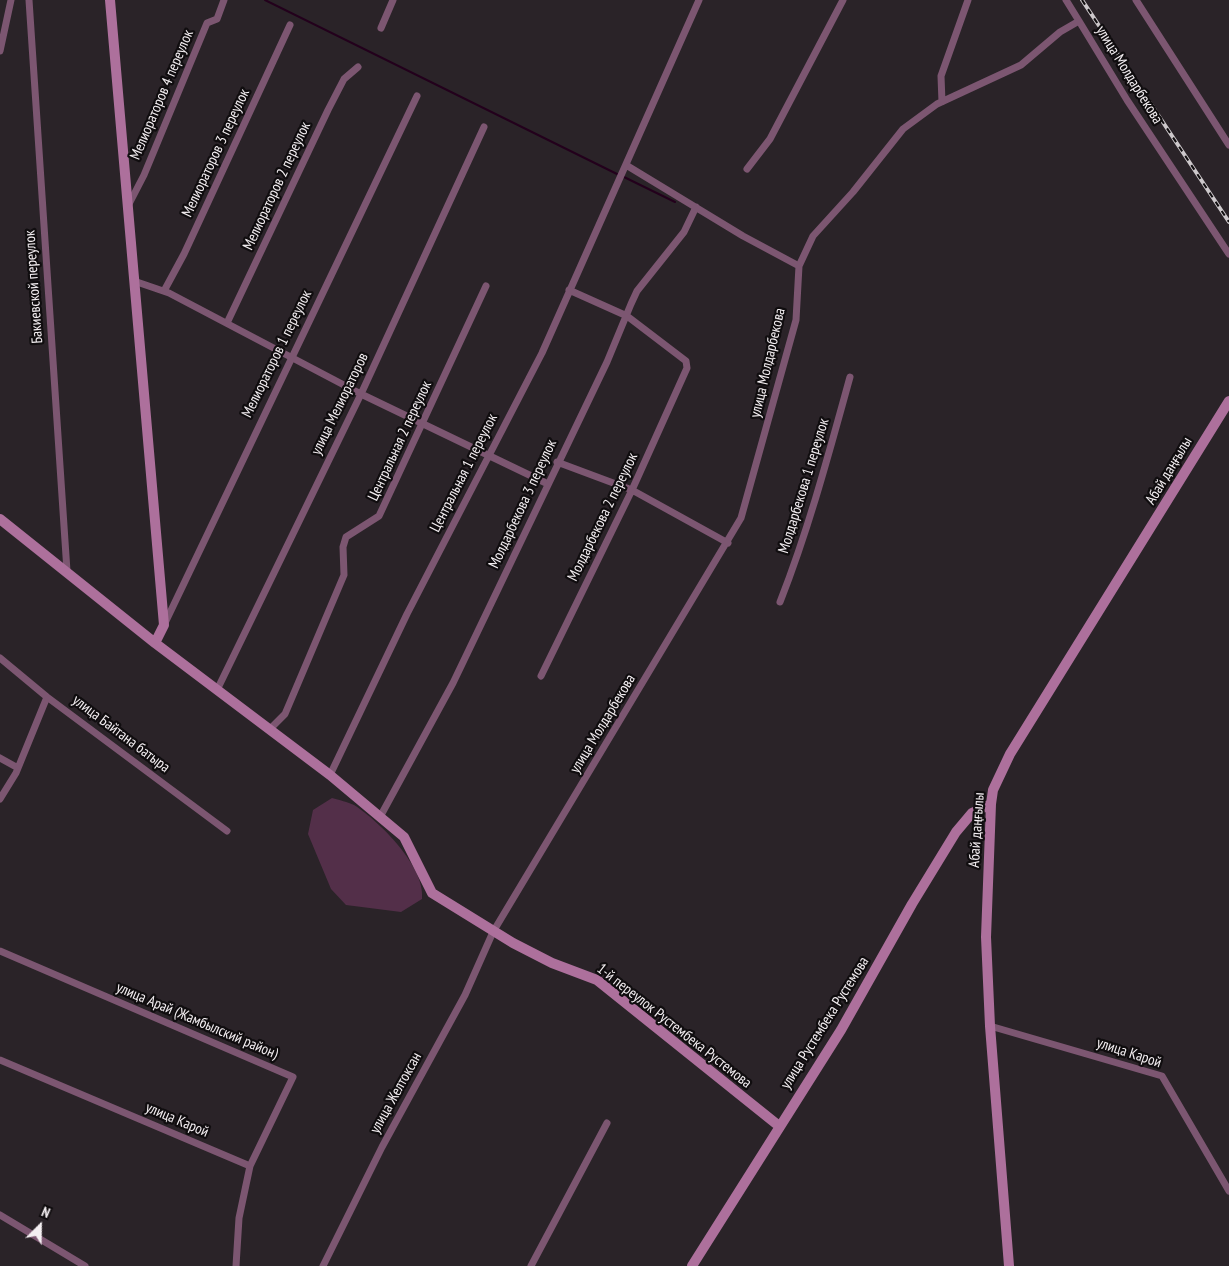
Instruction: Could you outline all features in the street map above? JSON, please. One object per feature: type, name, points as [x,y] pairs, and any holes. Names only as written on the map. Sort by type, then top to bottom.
[{"type":"street","points":[[0,51],[11,0]]},
{"type":"street","name":"Бакиевской переулок","points":[[29,0],[67,571]]},
{"type":"street","points":[[110,0],[164,625],[155,643]]},
{"type":"street","name":"Мелиораторов 4 переулок","points":[[128,206],[144,175],[207,23],[216,19],[224,0]]},
{"type":"street","points":[[381,28],[393,0]]},
{"type":"street","name":"Центральная 1 переулок","points":[[330,775],[407,614],[542,354],[699,0]]},
{"type":"street","points":[[747,169],[770,139],[843,0]]},
{"type":"street","points":[[942,102],[941,76],[968,0]]},
{"type":"street","points":[[1066,0],[1079,21]]},
{"type":"street","points":[[1136,0],[1229,145]]},
{"type":"street","name":"улица Молдарбекова","points":[[493,932],[728,543],[741,518],[793,329],[799,266],[813,236],[853,192],[903,129],[942,102],[1021,65],[1060,32],[1079,21],[1127,100],[1229,254]]},
{"type":"street","name":"Мелиораторов 3 переулок","points":[[164,291],[184,254],[290,25]]},
{"type":"street","name":"Мелиораторов 2 переулок","points":[[228,323],[328,110],[344,79],[358,67]]},
{"type":"street","name":"Мелиораторов 1 переулок","points":[[164,625],[416,96]]},
{"type":"street","name":"улица Мелиораторов","points":[[217,690],[361,394],[484,127]]},
{"type":"street","points":[[626,166],[799,266]]},
{"type":"street","name":"Молдарбекова 3 переулок","points":[[380,817],[453,683],[638,291],[684,232],[696,208]]},
{"type":"street","points":[[134,281],[164,291],[361,394],[548,484]]},
{"type":"street","name":"Центральная 2 переулок","points":[[270,728],[285,714],[344,575],[343,547],[346,537],[379,516],[423,425],[486,286]]},
{"type":"street","points":[[569,290],[627,316]]},
{"type":"street","name":"Молдарбекова 2 переулок","points":[[541,676],[632,490],[687,368],[686,361],[627,316]]},
{"type":"street","name":"Молдарбекова 1 переулок","points":[[780,602],[799,554],[823,478],[850,377]]},
{"type":"street","name":"Абай даңғылы","points":[[1009,1266],[990,1026],[986,937],[990,804],[993,790],[1010,754],[1229,402]]},
{"type":"street","points":[[557,462],[632,490],[728,543]]},
{"type":"street","name":"1-й переулок Рустембека Рустемова","points":[[0,519],[155,643],[330,775],[404,837],[432,893],[493,932],[552,963],[597,980],[779,1126]]},
{"type":"street","name":"улица Байтана батыра","points":[[0,658],[47,697],[227,831]]},
{"type":"street","points":[[0,798],[18,768],[47,697]]},
{"type":"street","points":[[0,758],[18,768]]},
{"type":"street","name":"улица Рустембека Рустемова","points":[[692,1266],[841,1030],[956,832],[972,813],[990,804]]},
{"type":"street","name":"улица Желтоксан","points":[[323,1266],[382,1147],[464,996],[493,932]]},
{"type":"street","name":"улица Арай (Жамбылский район)","points":[[0,951],[293,1076],[250,1166]]},
{"type":"street","name":"улица Карой","points":[[990,1026],[1162,1076],[1229,1191]]},
{"type":"street","name":"улица Карой","points":[[0,1060],[250,1166]]},
{"type":"street","points":[[531,1266],[607,1123]]},
{"type":"street","points":[[236,1266],[239,1218],[250,1166]]},
{"type":"street","points":[[0,1216],[85,1266]]},
{"type":"shaded area","points":[[332,798],[354,805],[388,833],[409,859],[417,873],[422,899],[401,912],[346,905],[331,889],[308,834],[313,810]]},
{"type":"waterway","points":[[265,0],[619,175]]},
{"type":"waterway","points":[[624,177],[675,202]]},
{"type":"railway","points":[[1082,0],[1229,222]]}]
